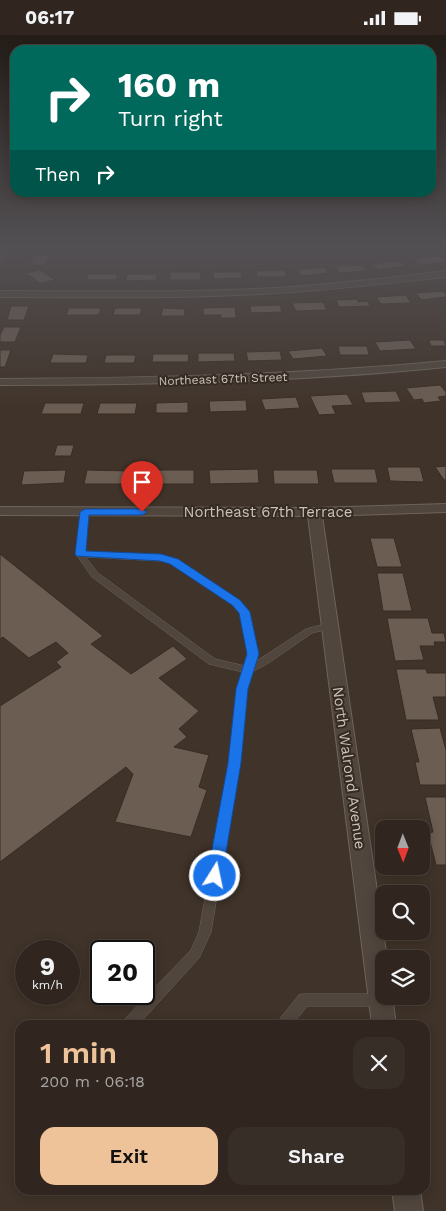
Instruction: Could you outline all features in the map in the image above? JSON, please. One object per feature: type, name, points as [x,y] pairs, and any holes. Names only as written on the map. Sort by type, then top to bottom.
[{"type":"street","name":"Northeast 67th Street","points":[[0,382],[137,382],[248,378],[391,370],[446,364]]},
{"type":"street","name":"Northeast 67th Terrace","points":[[0,511],[314,512],[446,508]]},
{"type":"street","name":"North Walrond Avenue","points":[[314,512],[375,957]]},
{"type":"street","name":"North Walrond Avenue","points":[[382,1005],[383,1020]]},
{"type":"street","points":[[407,1195],[409,1211]]},
{"type":"lane","points":[[85,512],[80,554],[95,575],[212,662],[248,670],[268,660],[309,631],[329,626]]},
{"type":"lane","points":[[80,554],[161,558],[174,561],[236,603],[245,612],[253,654],[242,689],[234,763],[205,932],[195,954],[134,1020]]},
{"type":"lane","points":[[288,1020],[304,1000],[375,1000]]},
{"type":"building","points":[[292,303],[323,303],[327,310],[296,311]]},
{"type":"building","points":[[337,303],[369,303],[370,306],[339,307]]},
{"type":"building","points":[[380,303],[411,303],[381,304]]},
{"type":"building","points":[[280,305],[282,312],[251,313],[250,306]]},
{"type":"building","points":[[11,306],[29,306],[24,320],[7,320]]},
{"type":"building","points":[[235,307],[236,318],[221,318],[221,315],[203,315],[203,308]]},
{"type":"building","points":[[69,308],[101,308],[99,315],[66,315]]},
{"type":"building","points":[[115,308],[142,308],[140,315],[113,315]]},
{"type":"building","points":[[163,308],[185,309],[184,316],[161,316]]},
{"type":"building","points":[[4,327],[21,327],[15,342],[0,342],[0,335]]},
{"type":"building","points":[[410,340],[416,349],[380,351],[375,342]]},
{"type":"building","points":[[429,340],[444,340],[446,346],[431,346]]},
{"type":"building","points":[[338,346],[367,346],[369,355],[340,355]]},
{"type":"building","points":[[322,348],[327,356],[293,359],[288,351]]},
{"type":"building","points":[[0,350],[11,350],[5,367],[0,367]]},
{"type":"building","points":[[280,351],[282,360],[248,361],[246,352]]},
{"type":"building","points":[[198,353],[234,353],[235,361],[198,362]]},
{"type":"building","points":[[53,354],[88,355],[86,363],[50,363]]},
{"type":"building","points":[[153,354],[189,354],[188,362],[152,362]]},
{"type":"building","points":[[106,355],[136,355],[134,363],[104,363]]},
{"type":"building","points":[[440,385],[446,392],[446,396],[438,397],[441,401],[424,403],[422,399],[414,400],[406,388]]},
{"type":"building","points":[[396,391],[401,402],[365,403],[361,392]]},
{"type":"building","points":[[347,394],[353,405],[332,406],[336,414],[319,415],[310,396]]},
{"type":"building","points":[[296,397],[300,408],[265,410],[261,399]]},
{"type":"building","points":[[246,400],[247,411],[210,412],[209,401]]},
{"type":"building","points":[[188,402],[188,413],[156,413],[156,403]]},
{"type":"building","points":[[45,403],[84,403],[81,414],[41,414]]},
{"type":"building","points":[[100,403],[137,403],[135,414],[97,414]]},
{"type":"building","points":[[57,445],[74,445],[71,456],[54,456]]},
{"type":"building","points":[[446,466],[446,480],[444,480],[435,467]]},
{"type":"building","points":[[387,467],[420,467],[424,482],[390,481]]},
{"type":"building","points":[[258,469],[259,483],[210,484],[209,470]]},
{"type":"building","points":[[331,469],[375,469],[378,483],[334,483]]},
{"type":"building","points":[[66,470],[64,483],[21,485],[24,471]]},
{"type":"building","points":[[87,470],[130,471],[128,484],[84,484]]},
{"type":"building","points":[[144,470],[194,470],[194,484],[143,484]]},
{"type":"building","points":[[273,470],[317,470],[319,484],[274,484]]},
{"type":"building","points":[[370,538],[394,538],[402,567],[377,567]]},
{"type":"building","points":[[0,554],[103,636],[91,644],[131,674],[173,646],[187,659],[159,678],[199,711],[179,729],[187,737],[174,747],[209,755],[199,787],[207,790],[191,837],[115,822],[133,774],[126,767],[0,862],[0,706],[61,667],[56,662],[68,653],[56,642],[29,658],[3,637],[0,639]]},
{"type":"building","points":[[377,573],[403,573],[412,611],[383,611]]},
{"type":"building","points":[[387,618],[428,618],[432,633],[444,633],[446,642],[434,642],[435,646],[420,646],[424,660],[395,661]]},
{"type":"building","points":[[396,669],[426,669],[427,673],[446,673],[446,697],[433,697],[439,720],[406,720]]},
{"type":"building","points":[[440,728],[446,750],[446,785],[420,785],[415,762],[419,762],[411,729]]},
{"type":"building","points":[[425,797],[446,797],[446,865],[436,865],[430,841],[430,833],[433,832]]},
{"type":"route","points":[[142,512],[85,512],[80,554],[161,558],[174,561],[236,603],[245,612],[253,654],[242,689],[234,763],[215,876]]}]
